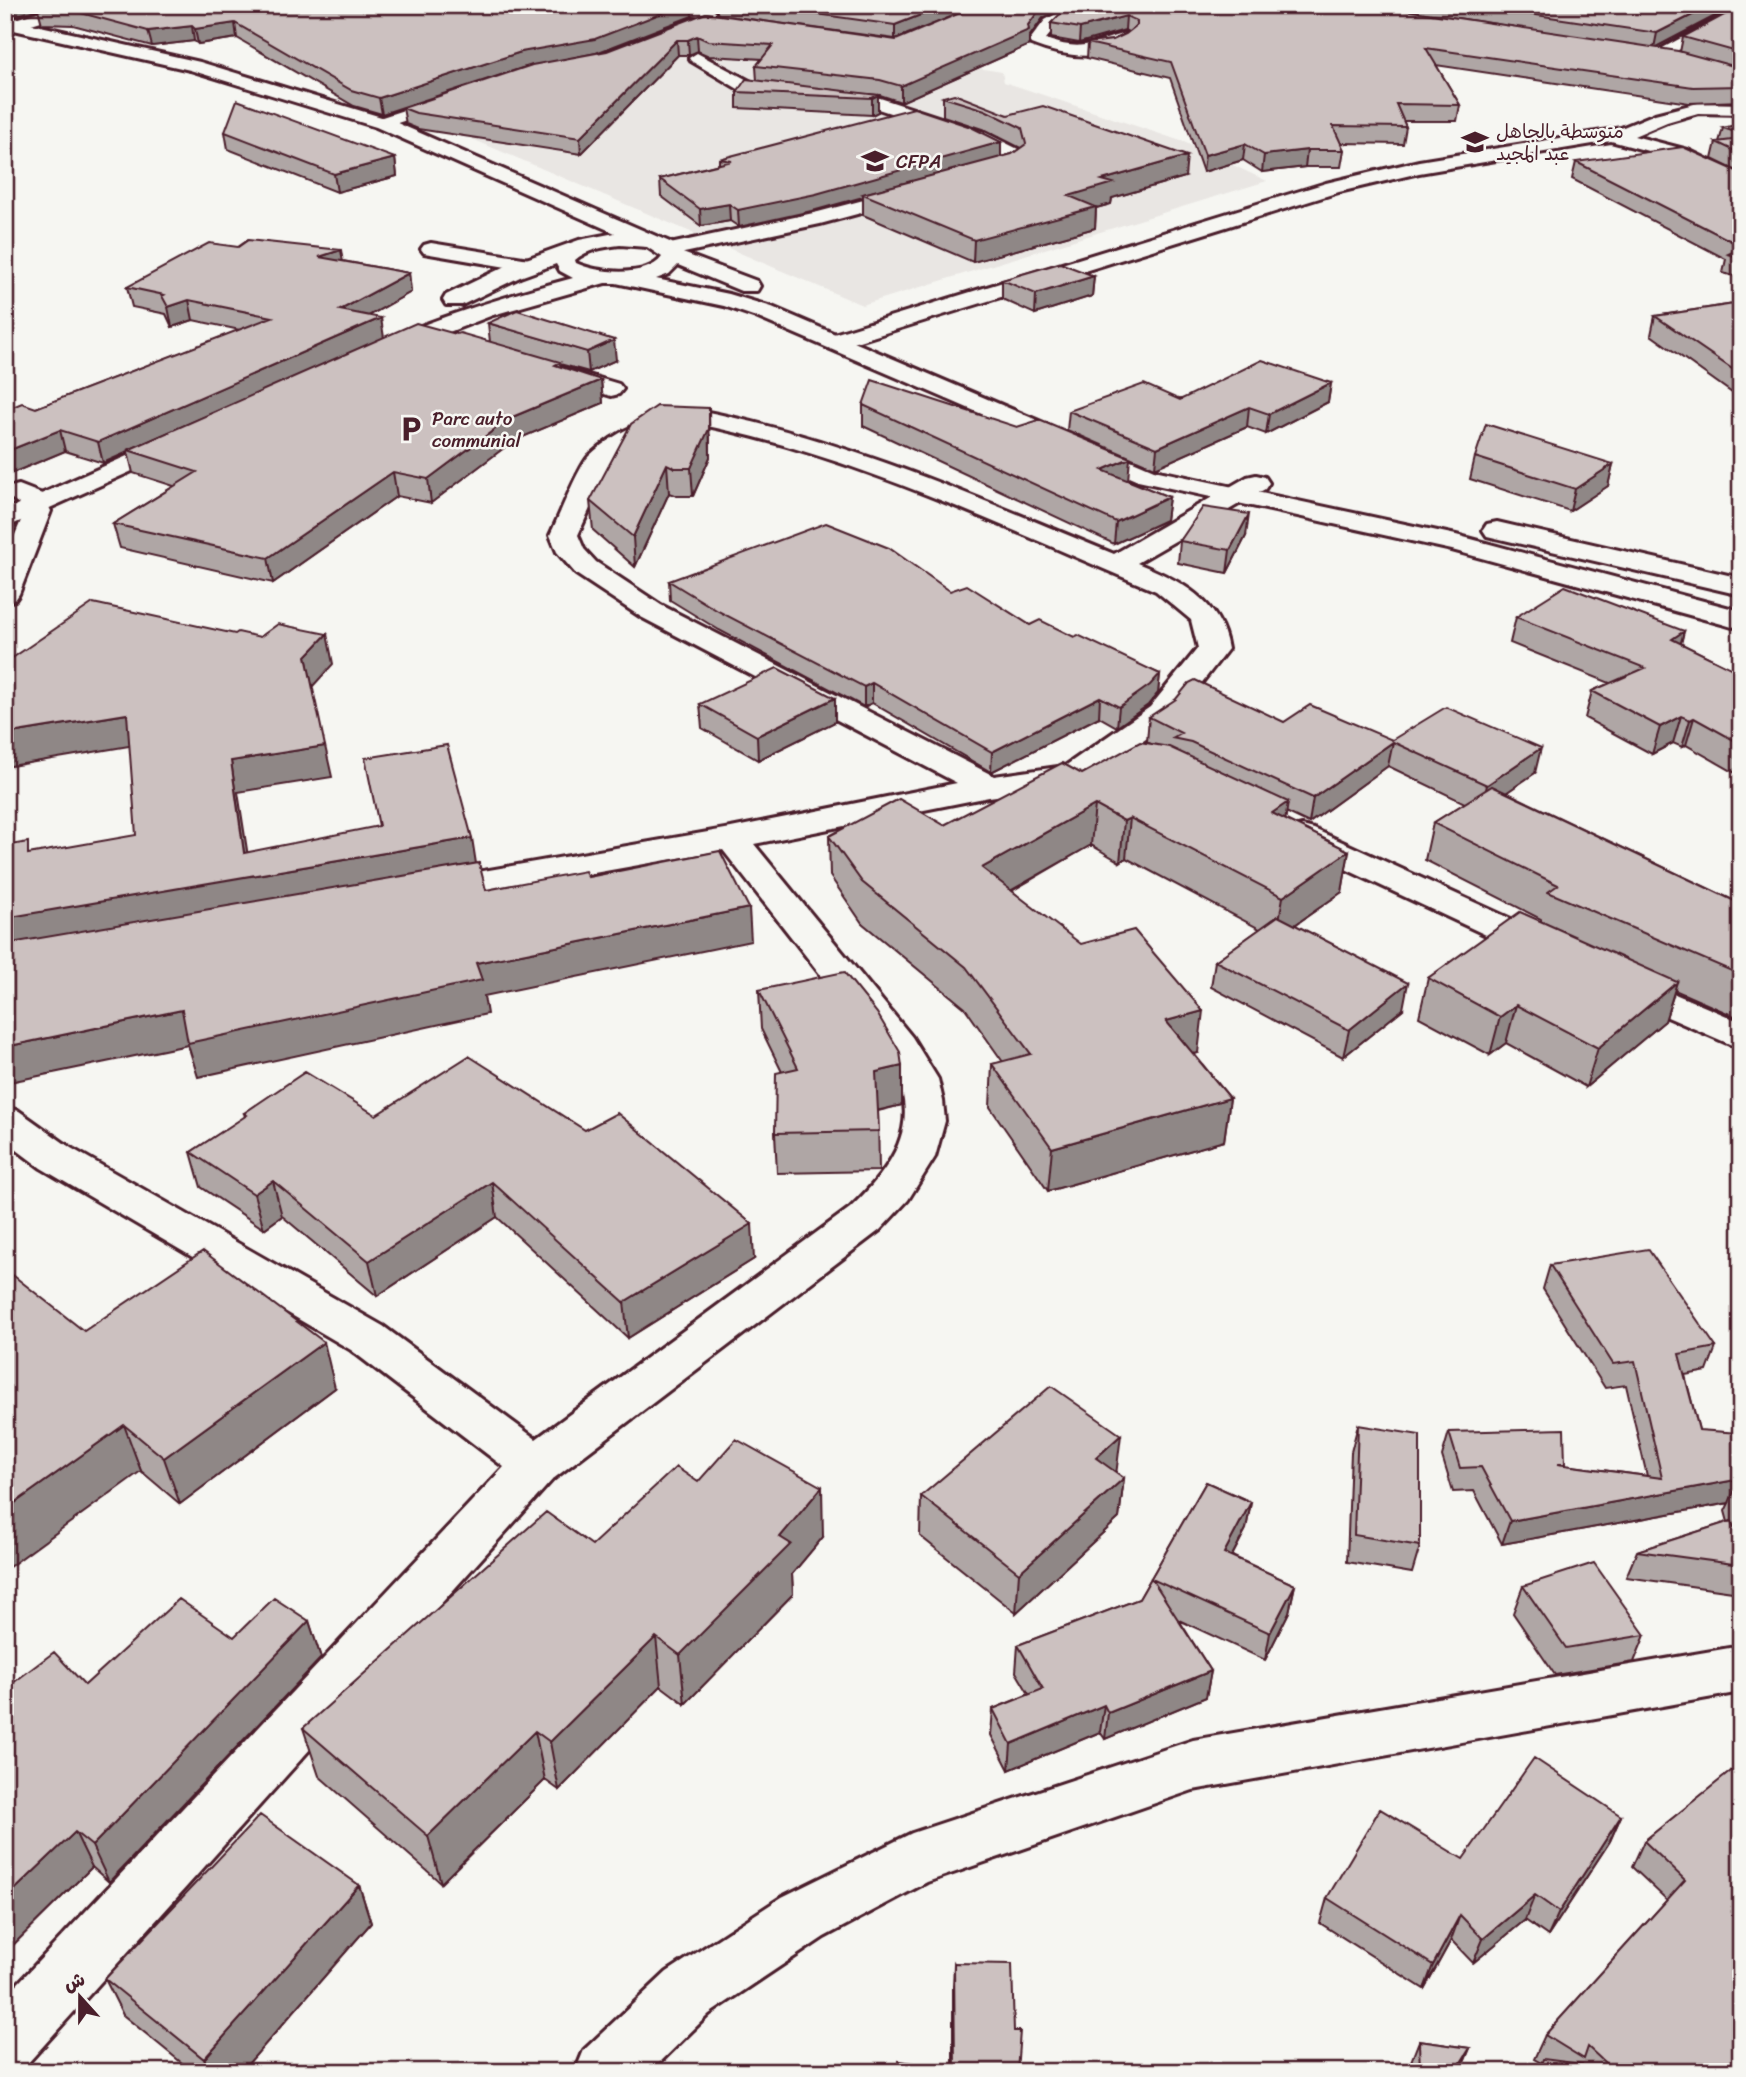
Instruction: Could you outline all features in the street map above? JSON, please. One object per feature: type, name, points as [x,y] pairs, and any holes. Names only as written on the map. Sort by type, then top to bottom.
[{"type":"street","points":[[7,27],[79,5]]},
{"type":"street","points":[[646,42],[711,21],[707,12],[678,5]]},
{"type":"street","points":[[1086,5],[1066,13],[1039,34],[1037,41],[1075,51],[1093,51],[1108,48],[1126,38]]},
{"type":"street","points":[[1688,61],[1651,54],[1741,9]]},
{"type":"street","points":[[7,27],[194,66],[275,88],[382,123],[665,249],[863,332],[1115,445],[1245,490],[1738,612]]},
{"type":"street","points":[[7,27],[153,66],[313,114],[389,141],[493,186],[552,216]]},
{"type":"street","points":[[697,58],[751,89],[874,102],[978,136],[1013,153],[1014,163],[951,183]]},
{"type":"street","points":[[382,123],[468,94]]},
{"type":"street","points":[[1620,135],[1689,110],[1741,108]]},
{"type":"street","points":[[1720,126],[1741,121]]},
{"type":"street","points":[[835,341],[1333,187],[1419,167],[1620,135],[1674,133]]},
{"type":"street","points":[[1620,135],[1681,153],[1741,184]]},
{"type":"street","points":[[362,351],[413,329],[569,245],[614,240],[665,249],[820,218],[925,190]]},
{"type":"street","points":[[569,245],[564,262],[573,271],[747,306],[835,341],[1093,456],[1147,476],[1516,534],[1741,587]]},
{"type":"street","points":[[430,249],[529,265]]},
{"type":"street","points":[[413,329],[612,277],[658,270],[667,266],[665,249]]},
{"type":"street","points":[[413,329],[461,343]]},
{"type":"street","points":[[536,366],[611,389]]},
{"type":"street","points":[[989,787],[651,611],[586,568],[571,551],[564,534],[598,462],[649,426],[670,420],[698,417],[734,424],[871,464],[1118,563],[1166,585],[1202,613],[1212,629],[1213,649],[1161,714],[1075,774]]},
{"type":"street","points":[[5,520],[20,499],[192,426]]},
{"type":"street","points":[[1118,563],[1245,490]]},
{"type":"street","points":[[5,594],[37,517],[20,499]]},
{"type":"street","points":[[402,897],[731,838],[989,787],[1131,768],[1164,774]]},
{"type":"street","points":[[1274,822],[1583,967],[1741,1037]]},
{"type":"street","points":[[5,2042],[536,1465],[865,1219],[899,1186],[919,1150],[925,1114],[918,1078],[898,1046],[731,838]]},
{"type":"street","points":[[5,1121],[56,1158],[367,1338],[536,1465]]},
{"type":"street","points":[[606,2072],[688,1993],[803,1917],[912,1860],[1193,1765],[1741,1669]]},
{"type":"shaded area","name":"CFPA","points":[[697,22],[1002,72],[1004,82],[1184,142],[1267,181],[862,305],[437,124]]},
{"type":"building","points":[[51,5],[683,5],[595,39],[521,52],[379,98],[351,90],[235,23],[195,29],[192,26],[148,31],[70,10],[38,9]]},
{"type":"building","points":[[753,5],[946,5],[895,25]]},
{"type":"building","points":[[979,5],[1043,5],[1028,25],[1029,30],[901,86],[880,80],[756,66],[773,45],[708,41],[697,36],[688,40],[677,40],[580,138],[416,113],[403,108],[532,65],[607,51],[706,13],[896,40]]},
{"type":"building","points":[[1074,5],[1371,5],[1678,51],[1741,68],[1741,86],[1693,87],[1426,48],[1460,105],[1396,104],[1406,127],[1333,126],[1344,150],[1307,150],[1264,155],[1245,144],[1205,155],[1171,62],[1088,43],[1113,40],[1126,34],[1137,25],[1137,21],[1126,16],[1080,28],[1051,23]]},
{"type":"building","points":[[1470,5],[1712,5],[1657,33]]},
{"type":"building","points":[[1741,6],[1741,53],[1683,37]]},
{"type":"building","points":[[746,79],[878,95],[872,98],[737,92]]},
{"type":"building","points":[[954,94],[1008,115],[1043,106],[1187,156],[1102,180],[1113,183],[1069,196],[1096,207],[974,240],[863,194],[1012,154],[1026,144],[1022,128],[985,110],[943,97]]},
{"type":"building","points":[[237,100],[395,158],[334,174],[225,132]]},
{"type":"building","points":[[914,108],[971,127],[1001,142],[816,194],[738,210],[729,204],[700,209],[660,179],[732,161],[719,159]]},
{"type":"building","points":[[1741,124],[1741,134],[1723,128]]},
{"type":"building","points":[[1741,139],[1741,154],[1716,142]]},
{"type":"building","points":[[1683,147],[1741,173],[1741,246],[1576,162]]},
{"type":"building","points":[[248,240],[341,250],[319,257],[409,273],[340,310],[381,318],[98,442],[60,430],[5,452],[5,410],[22,403],[36,408],[272,317],[189,300],[168,307],[162,296],[164,295],[127,287],[209,243],[238,247]]},
{"type":"building","points":[[1741,248],[1741,258],[1728,254]]},
{"type":"building","points":[[1060,263],[1094,276],[1036,294],[1002,280]]},
{"type":"building","points":[[1741,303],[1741,378],[1738,373],[1655,316]]},
{"type":"building","points":[[517,310],[614,340],[587,352],[488,323]]},
{"type":"building","points":[[416,323],[560,362],[555,365],[601,380],[510,418],[428,479],[393,472],[268,558],[113,524],[197,472],[128,450]]},
{"type":"building","points":[[1262,360],[1331,383],[1269,414],[1249,407],[1157,448],[1069,411],[1144,384],[1180,400]]},
{"type":"building","points":[[872,380],[1017,427],[1039,420],[1130,458],[1102,470],[1169,497],[1116,522],[863,405]]},
{"type":"building","points":[[657,406],[709,408],[709,429],[691,468],[675,468],[667,464],[633,537],[590,501],[631,424]]},
{"type":"building","points":[[1486,424],[1613,464],[1575,489],[1475,457]]},
{"type":"building","points":[[1203,507],[1249,514],[1230,550],[1180,541]]},
{"type":"building","points":[[826,523],[889,548],[950,591],[967,585],[1030,625],[1040,620],[1160,674],[1150,685],[1119,707],[1100,697],[992,752],[872,683],[864,687],[718,611],[669,581]]},
{"type":"building","points":[[1565,586],[1684,631],[1672,639],[1741,673],[1741,744],[1694,718],[1690,720],[1681,716],[1660,727],[1592,691],[1645,668],[1516,617]]},
{"type":"building","points":[[93,603],[235,634],[238,632],[260,637],[278,624],[327,634],[306,656],[325,746],[231,761],[244,853],[379,826],[365,758],[447,745],[472,838],[5,918],[5,846],[28,842],[28,854],[136,835],[127,714],[5,734],[5,663]]},
{"type":"building","points":[[777,668],[835,698],[757,736],[700,704]]},
{"type":"building","points":[[1195,680],[1284,722],[1310,705],[1392,740],[1446,707],[1541,748],[1487,785],[1393,742],[1313,798],[1191,742],[1172,738],[1181,733],[1149,717],[1176,699],[1189,683]]},
{"type":"building","points":[[1140,742],[1169,747],[1288,802],[1272,813],[1349,851],[1283,897],[1130,818],[1124,821],[1095,805],[982,868],[1081,944],[1134,930],[1203,1011],[1166,1021],[1230,1098],[1052,1148],[992,1064],[1031,1054],[966,967],[862,882],[829,836],[899,799],[944,825],[1062,763],[1082,774]]},
{"type":"building","points":[[1492,786],[1741,904],[1741,975],[1548,892],[1558,885],[1433,823]]},
{"type":"building","points":[[720,851],[749,908],[476,963],[482,980],[188,1043],[182,1010],[5,1047],[5,944],[479,863],[486,890],[585,871],[588,877]]},
{"type":"building","points":[[1520,912],[1677,982],[1598,1048],[1516,1005],[1500,1017],[1428,978]]},
{"type":"building","points":[[1278,916],[1408,983],[1349,1030],[1215,961]]},
{"type":"building","points":[[844,972],[877,1013],[900,1052],[902,1066],[876,1072],[879,1131],[775,1133],[776,1073],[798,1068],[759,990]]},
{"type":"building","points":[[469,1056],[585,1130],[617,1113],[752,1224],[624,1302],[492,1182],[369,1261],[273,1181],[254,1194],[191,1152],[305,1072],[376,1115]]},
{"type":"building","points":[[1648,1249],[1716,1347],[1679,1354],[1699,1430],[1739,1433],[1741,1479],[1510,1521],[1481,1467],[1460,1468],[1449,1432],[1564,1429],[1565,1464],[1557,1464],[1662,1478],[1635,1361],[1613,1364],[1550,1265]]},
{"type":"building","points":[[203,1251],[324,1342],[164,1458],[124,1425],[5,1510],[5,1269],[84,1331]]},
{"type":"building","points":[[1051,1386],[1121,1435],[1096,1458],[1124,1478],[1019,1573],[921,1496]]},
{"type":"building","points":[[1358,1425],[1420,1435],[1420,1546],[1354,1535]]},
{"type":"building","points":[[736,1439],[822,1487],[780,1537],[791,1544],[680,1655],[656,1637],[550,1742],[535,1731],[428,1836],[303,1728],[546,1512],[592,1545],[676,1467],[698,1482]]},
{"type":"building","points":[[1206,1482],[1251,1502],[1224,1553],[1295,1585],[1270,1633],[1152,1579],[1211,1671],[1108,1713],[1104,1705],[1011,1744],[993,1709],[1043,1689],[1018,1645],[1139,1599]]},
{"type":"building","points":[[1731,1521],[1741,1542],[1741,1565],[1637,1551]]},
{"type":"building","points":[[1594,1563],[1645,1635],[1566,1648],[1523,1586]]},
{"type":"building","points":[[274,1598],[309,1621],[92,1846],[75,1832],[5,1899],[5,1689],[54,1652],[85,1685],[179,1599],[234,1637]]},
{"type":"building","points":[[1534,1758],[1621,1816],[1559,1912],[1535,1895],[1483,1939],[1460,1915],[1433,1965],[1327,1898],[1380,1809],[1463,1859]]},
{"type":"building","points":[[1741,1763],[1741,2072],[1615,2072],[1588,2047],[1584,2059],[1545,2035],[1685,1880],[1644,1841]]},
{"type":"building","points":[[260,1815],[359,1885],[204,2059],[105,1979]]},
{"type":"building","points":[[954,1963],[1012,1964],[1014,2031],[1020,2031],[1017,2072],[898,2072],[899,2061],[955,2069]]},
{"type":"building","points":[[1419,2041],[1470,2048],[1455,2072],[1420,2072]]},
{"type":"building","points":[[1543,2059],[1582,2064],[1579,2072],[1538,2072]]},
{"type":"place","name":"متوسطة بالجاهل عبد المجيد","points":[[1475,142]]},
{"type":"place","name":"CFPA","points":[[875,161]]},
{"type":"place","name":"Parc auto communial","points":[[411,429]]}]
